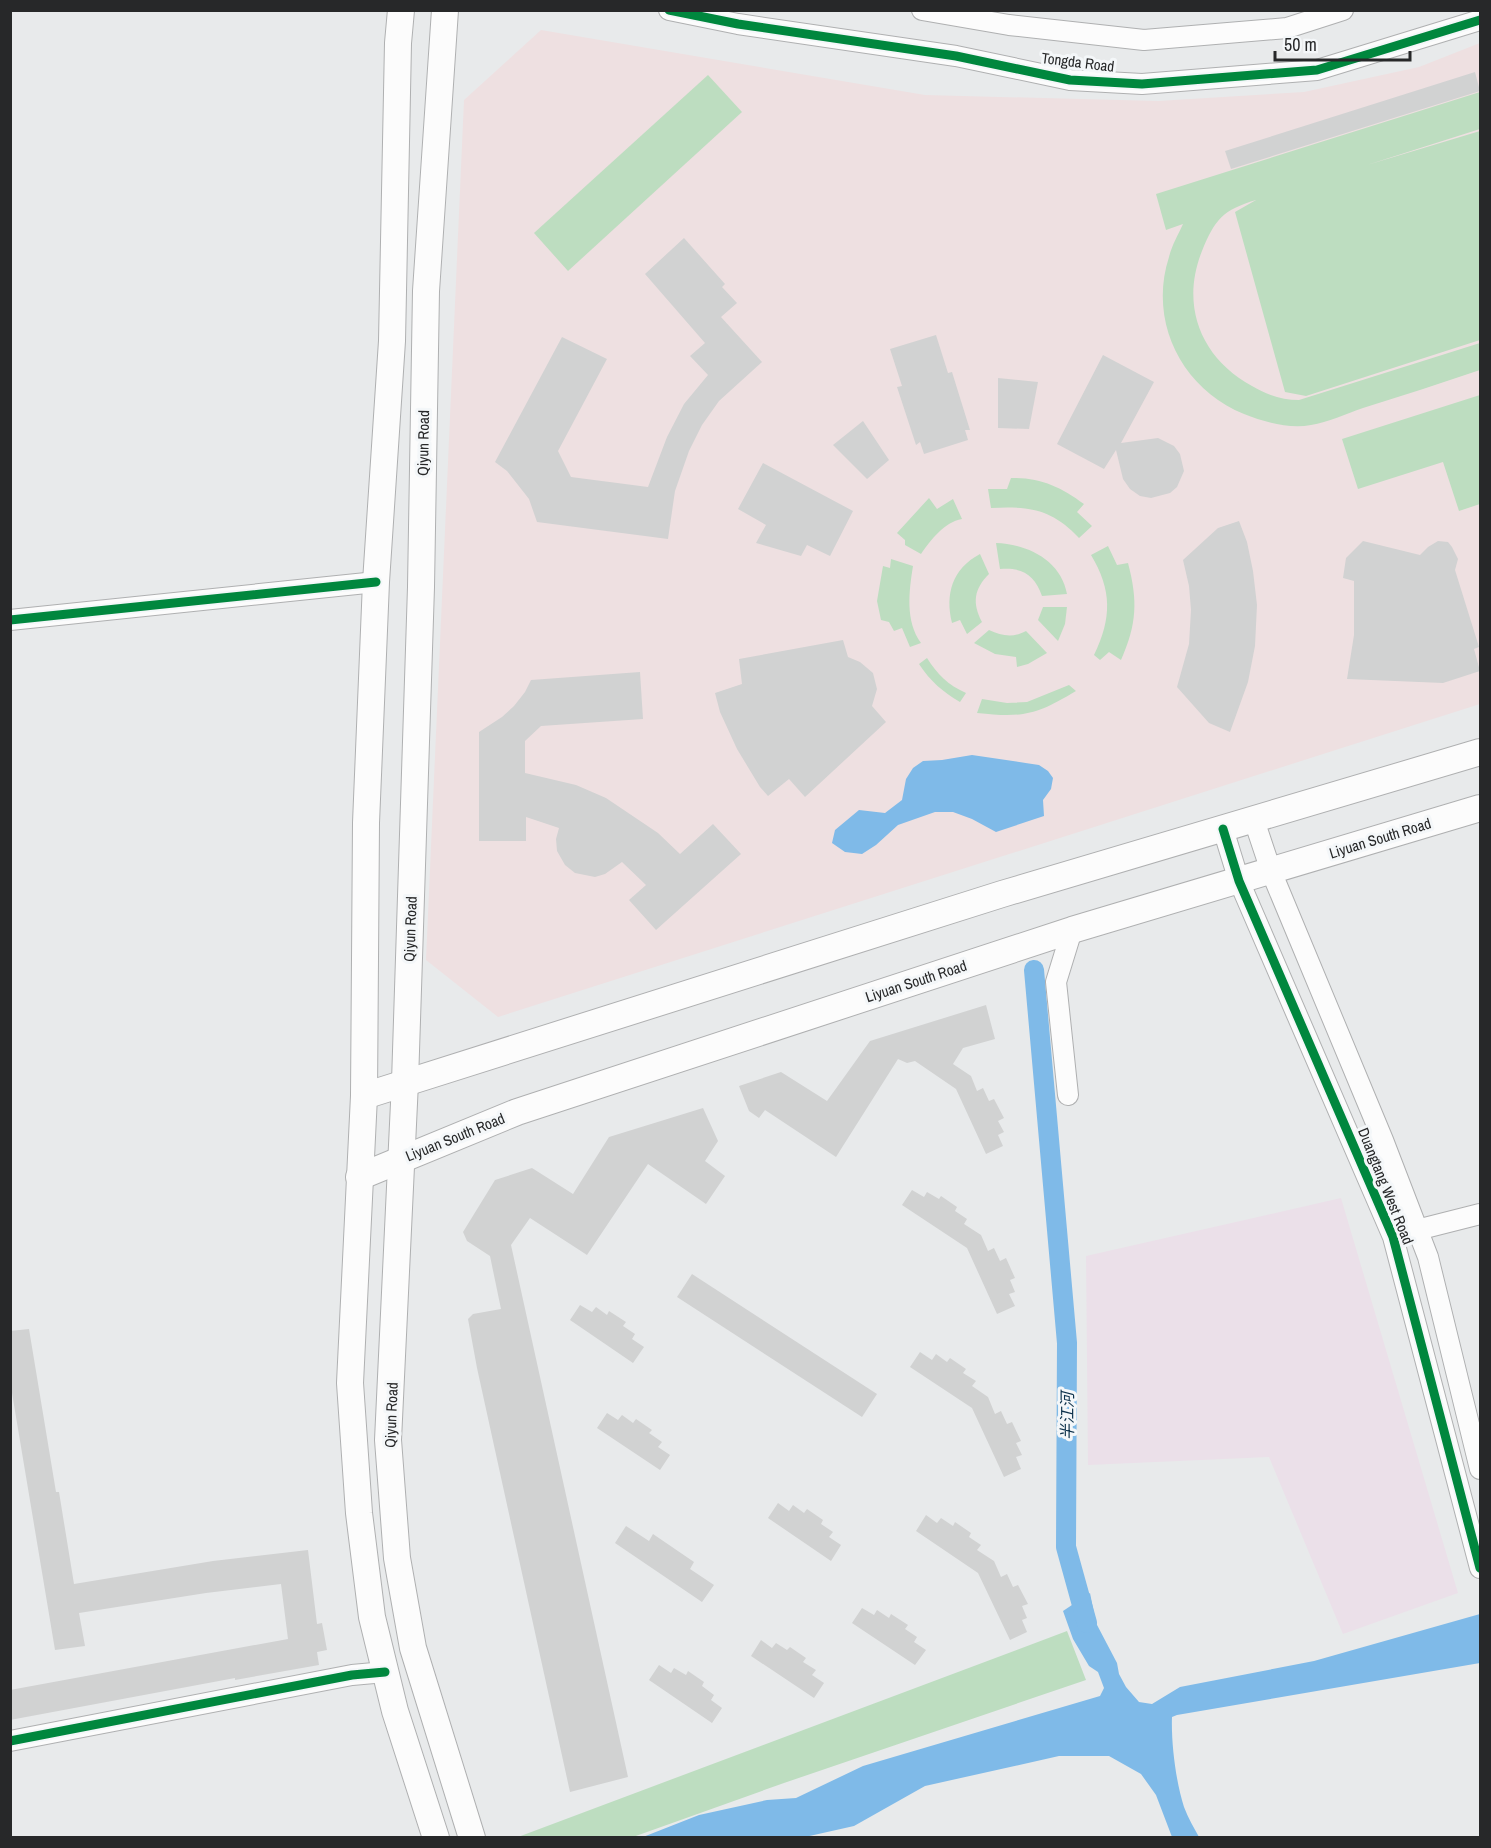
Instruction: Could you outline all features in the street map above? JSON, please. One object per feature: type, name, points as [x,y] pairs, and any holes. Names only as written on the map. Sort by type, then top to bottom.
[{"type":"main road","points":[[401,10],[398,43],[392,341],[376,582],[366,823],[364,1095],[350,1383],[359,1513],[372,1617],[395,1711],[436,1838]]},
{"type":"main road","name":"Qiyun Road","points":[[445,10],[426,291],[421,587],[405,1082],[388,1440],[397,1558],[413,1648],[472,1838]]},
{"type":"main road","points":[[364,1095],[1002,894],[1480,752]]},
{"type":"main road","name":"Liyuan South Road","points":[[359,1177],[517,1112],[1072,930],[1480,808]]},
{"type":"street","name":"Tongda Road","points":[[669,10],[738,24],[956,56],[1070,80],[1142,84],[1317,70],[1480,20]]},
{"type":"street","name":"Tongda Road","points":[[922,10],[1010,25],[1144,40],[1287,28],[1343,10]]},
{"type":"street","points":[[10,620],[376,582]]},
{"type":"street","name":"Duangtang West Road","points":[[1254,820],[1271,871],[1383,1140],[1428,1257],[1480,1469]]},
{"type":"street","name":"Duangtang West Road","points":[[1222,829],[1239,880],[1393,1237],[1480,1568]]},
{"type":"street","points":[[1068,1095],[1056,982],[1072,930]]},
{"type":"street","points":[[1393,1237],[1480,1214]]},
{"type":"street","points":[[10,1741],[352,1675],[385,1672]]},
{"type":"shaded area","points":[[541,30],[925,95],[1158,101],[1304,92],[1419,67],[1480,43],[1480,704],[498,1017],[426,960],[464,100]]},
{"type":"shaded area","points":[[1341,1198],[1458,1593],[1343,1634],[1269,1457],[1088,1465],[1086,1256]]},
{"type":"green space","points":[[708,75],[742,112],[568,271],[534,233]]},
{"type":"green space","points":[[1480,92],[1480,129],[1367,165],[1480,131],[1480,340],[1306,396],[1285,392],[1235,212],[1256,200],[1228,212],[1216,223],[1202,251],[1193,291],[1200,329],[1220,361],[1252,386],[1275,396],[1299,400],[1480,343],[1480,370],[1330,420],[1303,426],[1277,424],[1244,414],[1222,403],[1203,388],[1187,370],[1175,350],[1167,329],[1163,305],[1164,281],[1173,244],[1183,224],[1166,230],[1156,194]]},
{"type":"green space","points":[[1480,395],[1480,504],[1459,511],[1443,462],[1358,489],[1342,439]]},
{"type":"green space","points":[[1011,478],[1041,481],[1067,493],[1084,504],[1077,512],[1092,526],[1079,538],[1059,521],[1039,511],[991,508],[988,489],[1007,489]]},
{"type":"green space","points":[[929,498],[937,509],[953,499],[962,519],[944,528],[921,554],[905,545],[905,540],[897,533]]},
{"type":"green space","points":[[996,543],[1019,547],[1041,556],[1058,572],[1067,594],[1042,596],[1036,583],[1027,574],[1015,569],[1000,569]]},
{"type":"green space","points":[[1108,546],[1117,565],[1128,563],[1133,589],[1133,624],[1121,660],[1109,652],[1100,660],[1094,655],[1104,629],[1107,604],[1103,580],[1091,555]]},
{"type":"green space","points":[[980,554],[989,574],[980,585],[976,596],[977,609],[982,622],[967,634],[960,620],[952,623],[950,592],[963,567]]},
{"type":"green space","points":[[891,559],[913,566],[910,616],[921,643],[910,647],[902,628],[894,631],[889,622],[881,620],[877,601],[883,566],[890,568]]},
{"type":"green space","points":[[1043,607],[1067,607],[1065,624],[1058,641],[1038,620]]},
{"type":"green space","points":[[989,630],[1008,635],[1017,635],[1026,631],[1047,653],[1028,664],[1017,667],[1016,657],[995,654],[974,643]]},
{"type":"green space","points":[[927,658],[944,678],[966,693],[960,702],[937,686],[923,670],[919,664]]},
{"type":"green space","points":[[1069,685],[1076,691],[1039,710],[1018,715],[977,713],[982,699],[1007,703],[1027,702]]},
{"type":"green space","points":[[1067,1631],[1086,1680],[633,1837],[518,1837]]},
{"type":"water","points":[[972,755],[1039,765],[1048,771],[1053,778],[1051,789],[1043,800],[1044,816],[996,832],[953,812],[935,812],[898,825],[862,854],[845,852],[832,843],[835,830],[859,810],[885,813],[902,800],[906,779],[913,768],[923,761]]},
{"type":"water","points":[[1090,1593],[1096,1623],[1117,1663],[1119,1674],[1126,1687],[1139,1702],[1152,1704],[1180,1687],[1314,1661],[1480,1614],[1480,1663],[1172,1717],[1173,1751],[1181,1797],[1199,1837],[1172,1837],[1156,1795],[1141,1774],[1109,1756],[1059,1756],[925,1786],[854,1826],[805,1837],[643,1837],[699,1815],[767,1800],[796,1798],[863,1766],[1100,1696],[1104,1688],[1098,1672],[1089,1666],[1073,1639],[1063,1611]]},
{"type":"building","points":[[1475,72],[1480,91],[1231,169],[1225,151]]},
{"type":"building","points":[[684,238],[725,284],[722,287],[737,303],[721,317],[762,362],[719,401],[702,425],[689,451],[675,491],[668,539],[537,522],[529,499],[507,471],[495,462],[562,337],[607,359],[558,451],[571,477],[648,487],[667,437],[684,404],[708,375],[690,356],[705,343],[645,274]]},
{"type":"building","points":[[936,335],[948,373],[952,372],[970,430],[965,430],[968,440],[924,454],[920,442],[916,445],[897,387],[902,386],[890,349]]},
{"type":"building","points":[[1103,355],[1154,382],[1121,443],[1158,438],[1174,446],[1180,454],[1184,471],[1177,487],[1170,493],[1151,498],[1140,496],[1130,489],[1123,479],[1116,450],[1104,469],[1057,444]]},
{"type":"building","points":[[998,378],[1038,382],[1029,429],[998,428]]},
{"type":"building","points":[[863,421],[889,460],[867,479],[833,445]]},
{"type":"building","points":[[763,463],[853,511],[830,556],[807,545],[801,556],[756,543],[766,525],[738,509]]},
{"type":"building","points":[[1239,521],[1247,542],[1257,605],[1255,646],[1248,682],[1230,732],[1209,723],[1177,687],[1189,644],[1191,610],[1189,586],[1183,560],[1218,528]]},
{"type":"building","points":[[1363,541],[1420,555],[1438,541],[1448,542],[1458,559],[1455,570],[1479,647],[1474,649],[1480,671],[1443,683],[1347,679],[1354,635],[1354,581],[1343,578],[1346,558]]},
{"type":"building","points":[[843,640],[848,657],[860,662],[873,673],[877,689],[872,706],[886,722],[805,797],[789,779],[768,796],[737,749],[720,712],[715,693],[742,684],[739,659]]},
{"type":"building","points":[[640,672],[643,719],[541,726],[525,741],[525,773],[576,785],[606,798],[658,833],[680,854],[713,824],[741,854],[656,930],[629,900],[646,885],[622,862],[605,874],[595,877],[575,873],[565,865],[557,851],[556,839],[559,828],[526,817],[526,841],[479,841],[479,732],[514,706],[531,680]]},
{"type":"building","points":[[986,1005],[995,1039],[963,1048],[953,1064],[971,1076],[977,1091],[983,1088],[989,1101],[994,1099],[1004,1118],[998,1121],[1004,1132],[998,1135],[1003,1146],[986,1154],[956,1089],[915,1061],[907,1063],[898,1059],[836,1157],[765,1110],[759,1118],[749,1111],[739,1086],[781,1072],[827,1101],[870,1041]]},
{"type":"building","points":[[703,1108],[718,1141],[705,1161],[725,1176],[706,1204],[648,1164],[587,1255],[530,1218],[511,1245],[628,1777],[570,1792],[468,1319],[473,1314],[501,1309],[490,1256],[467,1241],[463,1232],[495,1180],[532,1168],[573,1194],[609,1137]]},
{"type":"building","points":[[912,1190],[924,1197],[927,1192],[939,1199],[941,1196],[957,1207],[955,1211],[967,1219],[964,1224],[981,1235],[988,1251],[994,1248],[1000,1261],[1006,1258],[1015,1278],[1010,1280],[1015,1292],[1009,1294],[1015,1306],[997,1314],[967,1248],[902,1205]]},
{"type":"building","points":[[692,1274],[877,1394],[862,1417],[677,1297]]},
{"type":"building","points":[[580,1305],[592,1312],[596,1307],[607,1315],[609,1311],[626,1322],[623,1326],[635,1334],[632,1339],[644,1347],[633,1363],[570,1320]]},
{"type":"building","points":[[29,1329],[74,1584],[213,1561],[308,1550],[317,1624],[322,1623],[327,1650],[317,1652],[319,1665],[235,1680],[235,1678],[10,1720],[10,1690],[288,1639],[281,1584],[79,1613],[85,1646],[55,1650],[10,1381],[10,1331]]},
{"type":"building","points":[[920,1352],[932,1360],[936,1354],[947,1362],[950,1358],[966,1369],[963,1373],[976,1381],[972,1386],[988,1397],[995,1414],[1001,1411],[1007,1424],[1012,1422],[1021,1441],[1016,1443],[1022,1455],[1016,1457],[1021,1469],[1004,1477],[972,1408],[910,1367]]},
{"type":"building","points":[[607,1413],[618,1420],[622,1415],[633,1423],[636,1419],[652,1430],[649,1433],[662,1442],[658,1447],[670,1455],[660,1470],[597,1428]]},
{"type":"building","points":[[778,1503],[789,1511],[793,1505],[804,1513],[807,1509],[823,1520],[821,1524],[833,1532],[829,1537],[841,1545],[831,1561],[768,1518]]},
{"type":"building","points":[[926,1515],[937,1523],[941,1518],[953,1526],[955,1522],[971,1533],[969,1537],[981,1545],[977,1550],[994,1561],[1001,1577],[1007,1574],[1013,1587],[1018,1585],[1028,1604],[1022,1606],[1027,1618],[1022,1620],[1027,1632],[1010,1640],[978,1573],[916,1531]]},
{"type":"building","points":[[626,1526],[649,1541],[653,1534],[694,1562],[690,1569],[714,1585],[702,1602],[615,1543]]},
{"type":"building","points":[[862,1608],[874,1615],[877,1610],[889,1618],[891,1614],[908,1625],[905,1629],[917,1637],[914,1642],[926,1650],[915,1665],[852,1623]]},
{"type":"building","points":[[761,1640],[772,1648],[776,1643],[787,1650],[790,1647],[806,1658],[803,1662],[816,1670],[812,1675],[824,1683],[814,1698],[751,1656]]},
{"type":"building","points":[[659,1665],[671,1673],[674,1668],[686,1675],[688,1671],[704,1682],[702,1686],[714,1695],[711,1700],[722,1708],[712,1723],[649,1680]]},
{"type":"waterway","name":"半江河","points":[[1034,970],[1067,1343],[1066,1547],[1087,1623]]},
{"type":"cycle path","points":[[669,10],[738,24],[956,56],[1070,80],[1142,84],[1317,70],[1480,20]]},
{"type":"cycle path","points":[[10,620],[376,582]]},
{"type":"cycle path","points":[[1223,829],[1239,881],[1393,1237],[1480,1568]]},
{"type":"cycle path","points":[[10,1741],[352,1675],[385,1672]]}]
